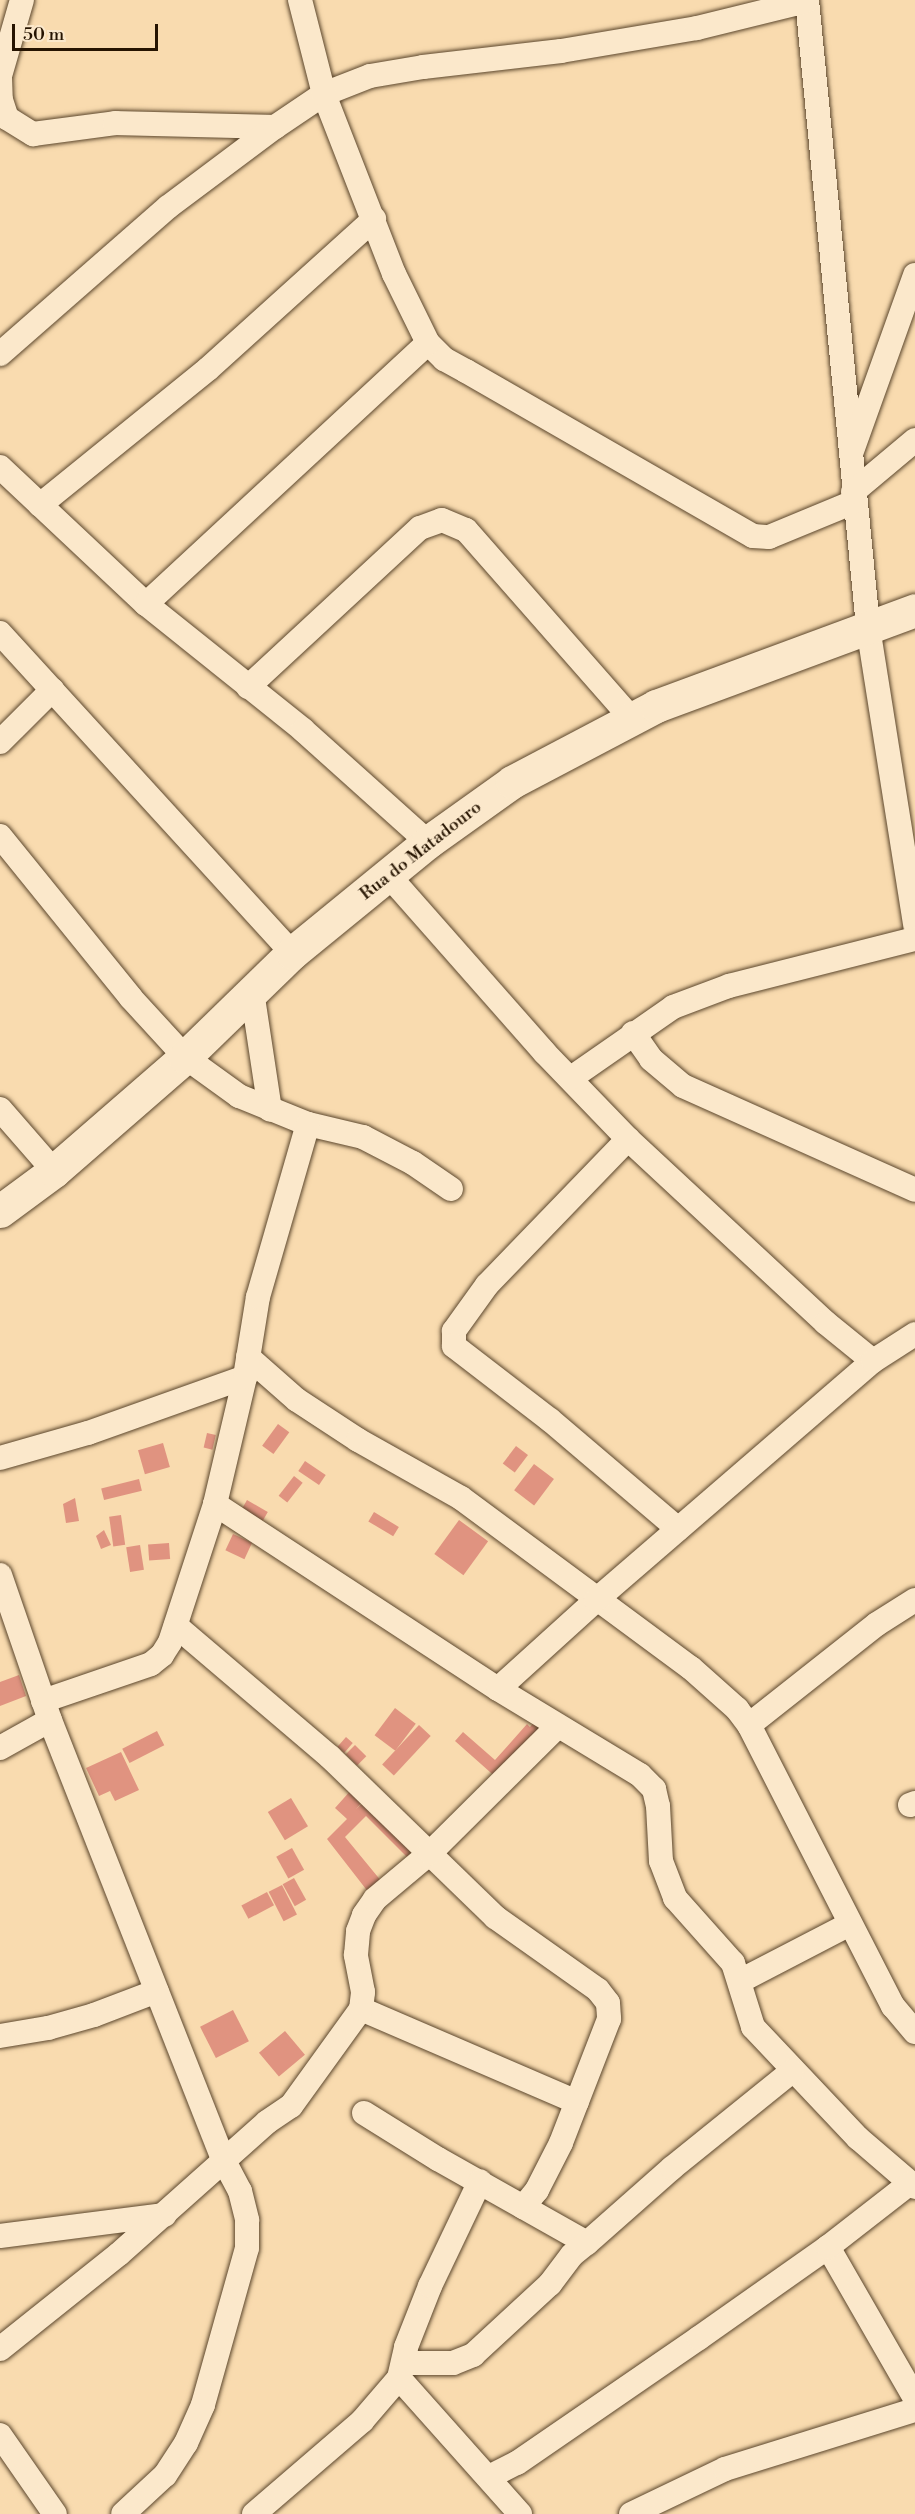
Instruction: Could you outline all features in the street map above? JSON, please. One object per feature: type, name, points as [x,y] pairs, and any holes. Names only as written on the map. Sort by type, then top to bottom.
[{"type":"street","points":[[22,0],[0,77],[1,100],[7,118],[33,134],[115,123],[275,127]]},
{"type":"street","points":[[300,0],[324,94],[410,310],[428,344],[444,359],[753,536],[769,537],[854,497],[915,440]]},
{"type":"street","points":[[0,354],[168,207],[275,127],[324,94],[370,76],[423,67],[561,51],[697,28],[807,1],[868,627],[915,925]]},
{"type":"street","points":[[40,505],[208,369],[374,219]]},
{"type":"street","points":[[850,458],[915,275]]},
{"type":"street","points":[[146,604],[428,344]]},
{"type":"street","points":[[0,467],[146,604],[303,730],[428,842]]},
{"type":"street","points":[[248,687],[420,528],[442,520],[466,530],[632,719]]},
{"type":"street","name":"Rua do Matadouro","points":[[0,1211],[54,1171],[185,1057],[292,953],[428,842],[512,782],[656,706],[915,610]]},
{"type":"street","points":[[0,633],[292,953]]},
{"type":"street","points":[[0,742],[52,690]]},
{"type":"street","points":[[0,836],[131,998],[185,1057],[239,1096],[308,1124],[363,1137],[413,1163],[451,1189]]},
{"type":"street","points":[[388,876],[544,1052],[628,1139],[826,1323],[873,1361]]},
{"type":"street","points":[[571,1078],[633,1033],[674,1007],[729,986],[915,939]]},
{"type":"street","points":[[252,991],[270,1110]]},
{"type":"street","points":[[633,1033],[651,1059],[683,1086],[915,1190]]},
{"type":"street","points":[[0,1109],[54,1171]]},
{"type":"street","points":[[0,1748],[46,1711],[151,1664],[162,1655],[176,1626],[214,1504],[246,1367],[258,1297],[308,1124]]},
{"type":"street","points":[[628,1139],[487,1285],[454,1331],[454,1346],[550,1420],[678,1529]]},
{"type":"street","points":[[498,1689],[596,1600],[873,1361],[915,1334]]},
{"type":"street","points":[[0,1458],[88,1433],[246,1367]]},
{"type":"street","points":[[246,1367],[358,1440],[461,1498],[596,1600],[692,1668],[737,1709],[749,1725],[893,2006],[915,2032]]},
{"type":"street","points":[[214,1504],[498,1689],[640,1774],[654,1789],[662,1861],[675,1899],[733,1963],[740,1981],[745,2008],[753,2027],[792,2071],[858,2138],[912,2186],[584,2418],[517,2463],[489,2477]]},
{"type":"street","points":[[0,1575],[46,1711],[224,2161],[240,2191],[247,2220],[247,2248],[203,2405],[186,2444],[165,2475],[123,2514]]},
{"type":"street","points":[[749,1725],[877,1624],[915,1600]]},
{"type":"street","points":[[176,1626],[330,1757],[495,1917],[598,1990],[608,2003],[609,2019],[561,2143],[537,2190],[523,2207]]},
{"type":"street","points":[[0,2349],[165,2215],[267,2122],[291,2106],[361,2009],[363,1992],[356,1955],[358,1931],[364,1915],[375,1899],[430,1853],[558,1726]]},
{"type":"street","points":[[740,1981],[850,1924]]},
{"type":"street","points":[[0,2036],[48,2028],[94,2015],[157,1991]]},
{"type":"street","points":[[361,2009],[577,2102]]},
{"type":"street","points":[[402,2371],[453,2363],[473,2355],[550,2284],[572,2255],[672,2168],[792,2071]]},
{"type":"street","points":[[364,2113],[438,2159],[587,2243]]},
{"type":"street","points":[[254,2514],[362,2421],[402,2371],[406,2347],[430,2286],[480,2181]]},
{"type":"street","points":[[0,2235],[165,2215]]},
{"type":"street","points":[[828,2247],[915,2398]]},
{"type":"street","points":[[402,2371],[520,2514]]},
{"type":"street","points":[[631,2514],[725,2469],[915,2410]]},
{"type":"street","points":[[0,2435],[55,2514]]},
{"type":"building","points":[[278,1424],[289,1432],[273,1454],[262,1446]]},
{"type":"building","points":[[207,1433],[216,1435],[212,1450],[204,1448]]},
{"type":"building","points":[[163,1443],[170,1467],[145,1474],[138,1450]]},
{"type":"building","points":[[516,1446],[528,1455],[515,1473],[503,1464]]},
{"type":"building","points":[[305,1461],[326,1475],[319,1485],[298,1471]]},
{"type":"building","points":[[534,1464],[554,1479],[534,1505],[514,1490]]},
{"type":"building","points":[[294,1476],[303,1483],[287,1502],[279,1496]]},
{"type":"building","points":[[139,1479],[142,1491],[104,1500],[101,1488]]},
{"type":"building","points":[[75,1498],[79,1521],[66,1523],[63,1504]]},
{"type":"building","points":[[247,1500],[268,1512],[263,1521],[242,1509]]},
{"type":"building","points":[[374,1512],[399,1527],[393,1536],[368,1521]]},
{"type":"building","points":[[121,1515],[125,1545],[113,1546],[109,1517]]},
{"type":"building","points":[[459,1520],[488,1541],[463,1575],[434,1554]]},
{"type":"building","points":[[104,1530],[111,1545],[101,1549],[96,1536]]},
{"type":"building","points":[[233,1534],[252,1543],[244,1559],[225,1550]]},
{"type":"building","points":[[169,1543],[170,1559],[149,1560],[148,1544]]},
{"type":"building","points":[[140,1545],[144,1570],[130,1572],[126,1547]]},
{"type":"building","points":[[19,1675],[26,1696],[0,1706],[0,1682]]},
{"type":"building","points":[[395,1708],[416,1724],[395,1751],[375,1735]]},
{"type":"building","points":[[538,1718],[546,1726],[499,1780],[455,1741],[463,1732],[495,1760],[527,1724],[530,1727]]},
{"type":"building","points":[[419,1725],[431,1736],[394,1775],[382,1764]]},
{"type":"building","points":[[157,1731],[164,1745],[130,1763],[122,1749]]},
{"type":"building","points":[[346,1737],[353,1743],[344,1753],[337,1747]]},
{"type":"building","points":[[355,1745],[366,1756],[357,1766],[346,1754]]},
{"type":"building","points":[[121,1752],[139,1790],[115,1801],[110,1791],[99,1796],[86,1768]]},
{"type":"building","points":[[352,1789],[364,1800],[356,1809],[368,1798],[421,1849],[410,1860],[366,1816],[345,1837],[382,1882],[369,1893],[327,1839],[347,1819],[335,1808]]},
{"type":"building","points":[[291,1798],[308,1826],[285,1840],[268,1812]]},
{"type":"building","points":[[292,1848],[304,1870],[288,1879],[276,1857]]},
{"type":"building","points":[[294,1878],[306,1900],[295,1906],[283,1884]]},
{"type":"building","points":[[282,1885],[297,1914],[284,1921],[269,1892]]},
{"type":"building","points":[[267,1892],[274,1905],[248,1919],[241,1906]]},
{"type":"building","points":[[233,2010],[249,2041],[216,2058],[200,2027]]},
{"type":"building","points":[[285,2031],[305,2055],[279,2077],[259,2053]]}]
